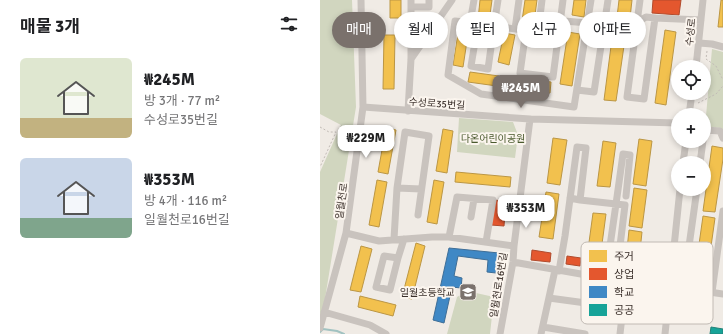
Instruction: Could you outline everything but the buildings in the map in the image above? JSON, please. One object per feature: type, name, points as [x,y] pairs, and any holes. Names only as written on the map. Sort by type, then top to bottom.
[{"type":"street","name":"일월천로","points":[[320,328],[346,233],[363,107],[361,0]]},
{"type":"street","points":[[408,111],[411,59],[411,4],[429,7],[429,0]]},
{"type":"street","points":[[411,59],[452,0]]},
{"type":"street","points":[[474,0],[474,12]]},
{"type":"street","points":[[496,12],[498,0]]},
{"type":"street","points":[[509,28],[516,29],[519,0]]},
{"type":"street","points":[[540,12],[542,0]]},
{"type":"street","points":[[562,12],[563,0]]},
{"type":"street","points":[[589,12],[591,0]]},
{"type":"street","points":[[606,12],[608,0]]},
{"type":"street","points":[[639,12],[640,0]]},
{"type":"street","name":"수성로","points":[[697,60],[703,0]]},
{"type":"street","points":[[646,17],[701,20]]},
{"type":"street","points":[[634,48],[627,97],[644,99],[655,18]]},
{"type":"street","points":[[456,21],[448,75],[481,94],[574,107],[584,48]]},
{"type":"street","points":[[699,43],[723,47]]},
{"type":"street","points":[[472,48],[471,66],[488,69],[491,48]]},
{"type":"street","points":[[523,48],[520,73],[553,77],[557,48]]},
{"type":"street","points":[[577,90],[594,92],[601,48]]},
{"type":"street","points":[[690,107],[691,100]]},
{"type":"street","name":"수성로35번길","points":[[363,107],[530,119],[671,123]]},
{"type":"street","name":"일월천로16번길","points":[[500,334],[513,262],[530,119]]},
{"type":"street","points":[[711,130],[720,130],[723,138]]},
{"type":"street","points":[[394,239],[397,188],[405,132],[429,136],[418,215]]},
{"type":"street","points":[[580,200],[586,148],[577,147],[565,236],[542,331],[585,334]]},
{"type":"street","points":[[611,242],[623,154],[630,155],[626,196]]},
{"type":"street","points":[[397,188],[422,189]]},
{"type":"street","points":[[674,242],[679,196]]},
{"type":"street","points":[[690,242],[696,196]]},
{"type":"street","points":[[449,237],[457,197],[493,200],[486,242]]},
{"type":"street","points":[[471,217],[474,198]]},
{"type":"street","points":[[570,198],[625,205],[620,242]]},
{"type":"street","points":[[713,285],[723,211]]},
{"type":"street","points":[[346,233],[379,241],[449,237],[514,246]]},
{"type":"street","points":[[398,258],[384,256],[376,287],[390,290],[404,239]]},
{"type":"street","points":[[513,262],[581,274]]},
{"type":"street","points":[[713,292],[723,294]]},
{"type":"street","points":[[549,298],[581,302]]},
{"type":"street","points":[[324,312],[370,326],[386,334]]},
{"type":"street","points":[[620,334],[621,324]]},
{"type":"street","points":[[665,334],[666,324]]},
{"type":"path","points":[[708,44],[706,59],[716,66],[723,80]]},
{"type":"path","points":[[690,107],[716,94],[723,86]]},
{"type":"path","points":[[320,127],[329,132],[336,132],[320,167]]},
{"type":"green space","points":[[320,0],[352,0],[352,12],[332,12],[332,48],[354,48],[356,107],[320,322],[320,172],[341,125],[320,114]]},
{"type":"green space","points":[[712,49],[723,52],[723,131],[721,128],[711,127],[711,108],[707,108],[707,100],[711,100]]},
{"type":"green space","name":"다온어린이공원","points":[[459,118],[513,122],[518,135],[515,158],[457,152]]},
{"type":"green space","points":[[467,291],[494,297],[490,334],[447,334],[457,297]]},
{"type":"waterway","points":[[320,332],[323,329],[337,331],[344,334]]},
{"type":"place","name":"일월초등학교","points":[[468,292]]}]
